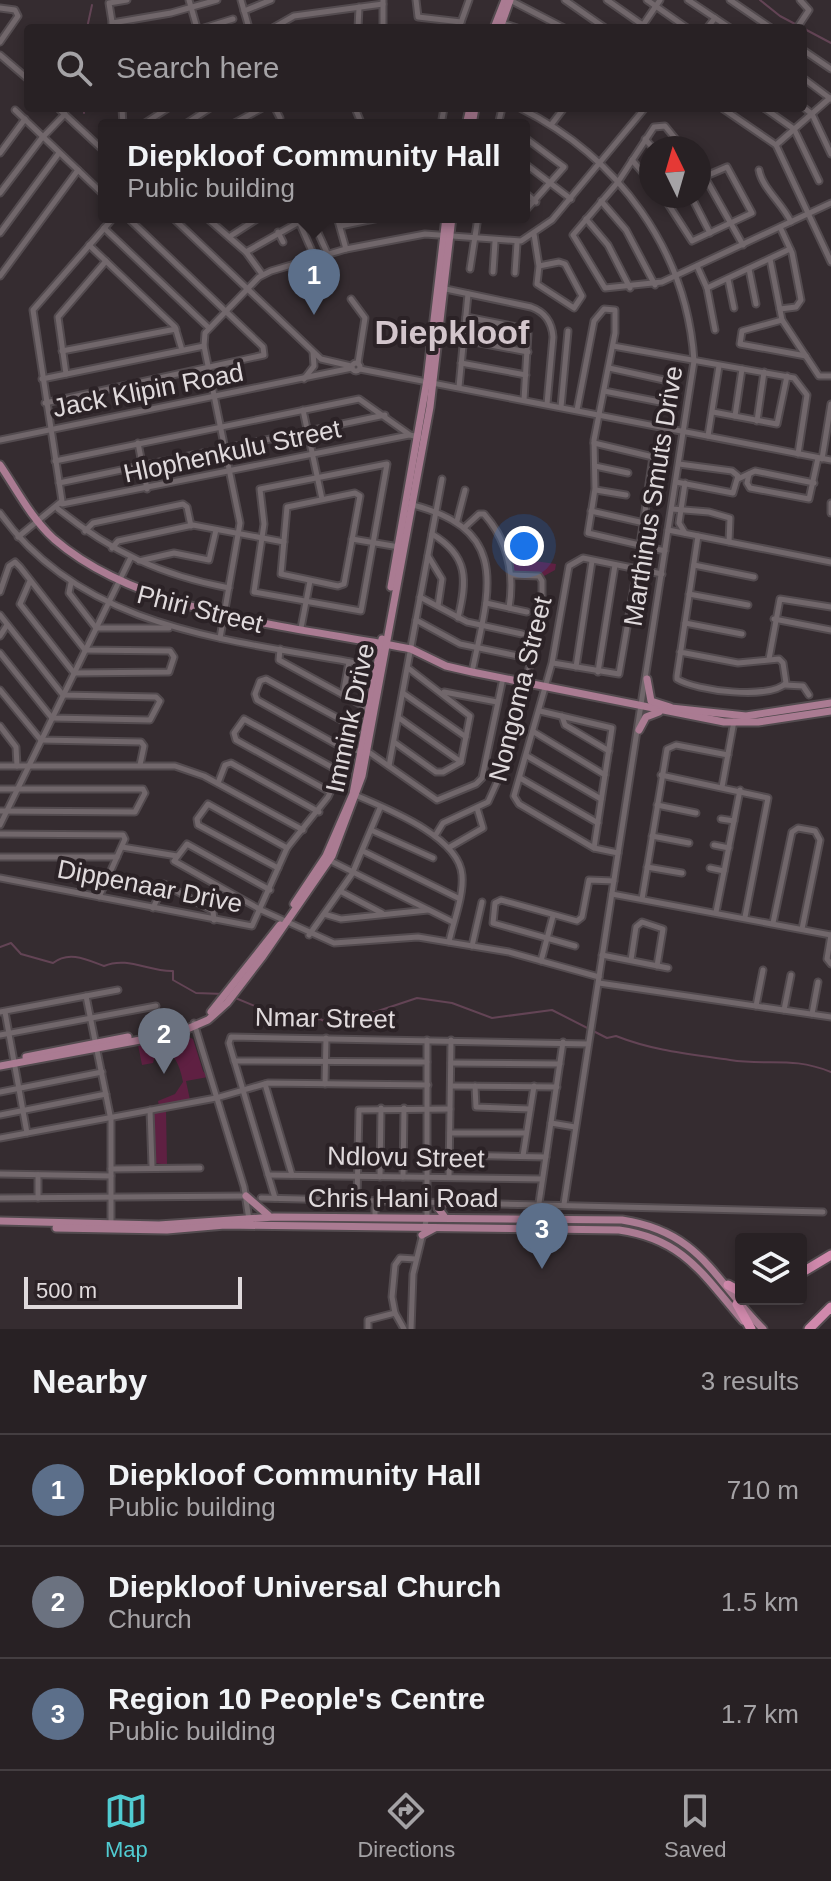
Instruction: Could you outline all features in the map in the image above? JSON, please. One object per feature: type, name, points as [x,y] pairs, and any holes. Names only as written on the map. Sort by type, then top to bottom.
[{"type":"highway","points":[[807,1269],[831,1255]]},
{"type":"highway","points":[[728,1285],[735,1291]]},
{"type":"highway","points":[[739,1305],[737,1311],[750,1329]]},
{"type":"highway","points":[[809,1329],[831,1307]]},
{"type":"main road","points":[[498,24],[509,0]]},
{"type":"main road","name":"Immink Drive","points":[[0,1064],[194,1025],[236,987],[327,859],[355,795],[385,644],[409,504],[417,436],[430,381],[448,223]]},
{"type":"main road","points":[[0,465],[38,523],[68,550],[119,581],[170,600],[411,649],[450,667],[641,706],[734,719],[831,711]]},
{"type":"main road","name":"Immink Drive","points":[[364,752],[377,667],[385,644]]},
{"type":"main road","points":[[647,679],[651,701],[670,710]]},
{"type":"main road","points":[[734,719],[831,703]]},
{"type":"main road","points":[[639,730],[649,714],[670,710]]},
{"type":"main road","points":[[246,1198],[274,1217]]},
{"type":"main road","points":[[446,1201],[439,1205],[438,1212],[449,1218]]},
{"type":"main road","name":"Chris Hani Road","points":[[111,1226],[134,1229],[274,1217],[375,1217],[411,1222]]},
{"type":"main road","points":[[411,1222],[424,1218]]},
{"type":"main road","name":"Chris Hani Road","points":[[424,1218],[445,1226],[610,1229],[652,1238],[696,1264],[750,1329]]},
{"type":"main road","name":"Chris Hani Road","points":[[0,1224],[111,1226],[247,1221],[411,1222],[424,1218],[603,1219],[637,1223],[662,1232],[693,1249],[728,1285]]},
{"type":"main road","points":[[746,1305],[763,1329]]},
{"type":"street","points":[[112,24],[109,3],[127,0]]},
{"type":"street","points":[[189,0],[196,24]]},
{"type":"street","points":[[121,24],[191,9],[217,0]]},
{"type":"street","points":[[241,0],[248,24]]},
{"type":"street","points":[[244,11],[271,0]]},
{"type":"street","points":[[416,0],[418,17],[455,24]]},
{"type":"street","points":[[460,24],[469,0]]},
{"type":"street","points":[[509,0],[556,24]]},
{"type":"street","points":[[565,0],[599,24]]},
{"type":"street","points":[[607,0],[639,24]]},
{"type":"street","points":[[647,0],[681,24]]},
{"type":"street","points":[[645,24],[660,0]]},
{"type":"street","points":[[688,0],[724,24]]},
{"type":"street","points":[[730,0],[765,24]]},
{"type":"street","points":[[800,0],[809,10],[800,24]]},
{"type":"street","points":[[280,24],[294,16],[383,2],[383,24]]},
{"type":"street","points":[[358,24],[359,7]]},
{"type":"street","points":[[0,8],[15,10],[18,16],[0,42]]},
{"type":"street","points":[[710,24],[715,18]]},
{"type":"street","points":[[217,24],[233,19]]},
{"type":"street","points":[[807,53],[831,69]]},
{"type":"street","points":[[0,55],[24,76]]},
{"type":"street","points":[[776,145],[831,98],[807,81]]},
{"type":"street","points":[[15,110],[98,189]]},
{"type":"street","points":[[807,110],[812,114],[831,154]]},
{"type":"street","points":[[63,112],[98,145]]},
{"type":"street","points":[[244,112],[246,116]]},
{"type":"street","points":[[241,119],[254,112]]},
{"type":"street","points":[[277,112],[280,118]]},
{"type":"street","name":"Marthinus Smuts Drive","points":[[527,112],[551,125],[601,163],[647,217],[677,275],[694,361],[599,980]]},
{"type":"street","points":[[551,125],[561,112]]},
{"type":"street","points":[[220,638],[240,522],[204,346],[204,336],[209,328],[262,274],[346,249],[425,234],[517,243],[548,225],[642,112]]},
{"type":"street","points":[[728,112],[776,145],[831,262]]},
{"type":"street","points":[[770,112],[794,129],[819,181]]},
{"type":"street","points":[[0,193],[65,114]]},
{"type":"street","points":[[0,153],[25,119]]},
{"type":"street","points":[[647,136],[661,124],[672,136]]},
{"type":"street","points":[[530,141],[563,165],[530,207]]},
{"type":"street","points":[[639,149],[618,182],[573,237],[603,287],[655,285],[831,203]]},
{"type":"street","points":[[0,233],[59,153]]},
{"type":"street","points":[[632,160],[639,168]]},
{"type":"street","points":[[670,208],[689,240],[710,233],[752,211],[727,167],[711,174]]},
{"type":"street","points":[[530,168],[571,199]]},
{"type":"street","points":[[0,276],[78,170]]},
{"type":"street","points":[[759,170],[791,222]]},
{"type":"street","points":[[711,185],[743,245]]},
{"type":"street","points":[[530,197],[536,202]]},
{"type":"street","points":[[601,201],[626,230],[655,285]]},
{"type":"street","points":[[697,208],[710,233]]},
{"type":"street","points":[[586,219],[606,242],[630,288]]},
{"type":"street","points":[[109,223],[33,310],[59,483],[59,506],[85,531],[130,559],[229,588]]},
{"type":"street","points":[[45,403],[262,358],[264,349],[133,223]]},
{"type":"street","points":[[178,223],[323,360],[831,460]]},
{"type":"street","points":[[213,223],[246,252],[262,274]]},
{"type":"street","points":[[229,237],[251,223]]},
{"type":"street","points":[[246,252],[293,223]]},
{"type":"street","points":[[299,223],[315,258]]},
{"type":"street","points":[[314,223],[328,255]]},
{"type":"street","points":[[339,223],[346,249]]},
{"type":"street","points":[[340,226],[355,223]]},
{"type":"street","points":[[470,269],[477,223]]},
{"type":"street","points":[[780,227],[790,249],[801,300],[796,307],[780,309]]},
{"type":"street","points":[[104,228],[209,328]]},
{"type":"street","points":[[278,232],[283,242]]},
{"type":"street","points":[[534,234],[539,266],[537,284],[570,308],[582,300],[563,263],[539,266]]},
{"type":"street","points":[[493,272],[495,242]]},
{"type":"street","points":[[515,273],[517,243]]},
{"type":"street","points":[[89,245],[176,329],[182,350]]},
{"type":"street","points":[[707,288],[790,249]]},
{"type":"street","points":[[770,259],[782,320],[819,376],[831,376]]},
{"type":"street","points":[[66,374],[58,317],[106,261]]},
{"type":"street","points":[[697,266],[707,288],[715,330]]},
{"type":"street","points":[[749,269],[756,304]]},
{"type":"street","points":[[728,279],[734,308]]},
{"type":"street","points":[[440,288],[531,307],[548,320],[553,337],[547,404]]},
{"type":"street","points":[[459,387],[468,294]]},
{"type":"street","points":[[351,299],[365,318],[355,366]]},
{"type":"street","points":[[577,410],[595,319],[607,308],[618,314],[594,443],[595,489],[587,529],[590,535],[665,551]]},
{"type":"street","points":[[466,317],[525,330],[529,336],[524,400]]},
{"type":"street","points":[[782,320],[742,331],[740,344],[806,356]]},
{"type":"street","points":[[62,351],[176,329]]},
{"type":"street","points":[[561,407],[568,331]]},
{"type":"street","points":[[464,340],[528,352]]},
{"type":"street","points":[[42,379],[204,346]]},
{"type":"street","points":[[613,346],[787,376],[799,381],[807,395],[798,454]]},
{"type":"street","points":[[304,379],[314,366],[313,351]]},
{"type":"street","points":[[461,363],[526,375]]},
{"type":"street","name":"Jack Klipin Road","points":[[0,440],[355,366]]},
{"type":"street","points":[[708,436],[719,366]]},
{"type":"street","points":[[609,368],[664,380]]},
{"type":"street","points":[[735,416],[742,369]]},
{"type":"street","points":[[757,421],[764,372]]},
{"type":"street","points":[[713,412],[779,422],[787,376]]},
{"type":"street","points":[[604,391],[660,402]]},
{"type":"street","points":[[55,461],[361,399],[417,436]]},
{"type":"street","points":[[676,482],[729,494],[737,487],[748,486],[807,499],[811,496],[828,435],[831,404]]},
{"type":"street","points":[[303,410],[322,499]]},
{"type":"street","points":[[59,483],[385,415]]},
{"type":"street","name":"Hlophenkulu Street","points":[[59,506],[417,436]]},
{"type":"street","points":[[138,443],[147,489]]},
{"type":"street","points":[[594,443],[652,455],[640,545]]},
{"type":"street","points":[[385,463],[388,469],[362,610],[358,612],[255,593],[253,589],[264,522],[258,493],[262,489],[317,477],[385,463]]},
{"type":"street","points":[[679,464],[732,471],[738,479],[737,487]]},
{"type":"street","points":[[595,466],[628,473]]},
{"type":"street","points":[[738,479],[755,471],[814,483]]},
{"type":"street","points":[[748,486],[749,474]]},
{"type":"street","points":[[389,766],[442,479]]},
{"type":"street","points":[[685,483],[679,523],[686,534]]},
{"type":"street","points":[[595,489],[626,495]]},
{"type":"street","points":[[457,521],[465,490]]},
{"type":"street","points":[[359,493],[352,539],[344,584],[310,581],[280,573],[286,508],[359,493]]},
{"type":"street","points":[[831,503],[831,513]]},
{"type":"street","points":[[85,531],[93,523],[183,504],[187,507],[191,526]]},
{"type":"street","points":[[409,504],[436,509],[457,521],[465,527],[483,554],[489,586],[472,672]]},
{"type":"street","points":[[18,537],[59,506]]},
{"type":"street","points":[[672,509],[730,518],[729,542]]},
{"type":"street","points":[[591,511],[644,523]]},
{"type":"street","name":"Phiri Street","points":[[0,513],[3,523],[30,552],[71,583],[108,604],[174,627],[220,638],[377,667]]},
{"type":"street","points":[[465,527],[479,514],[486,516],[505,545],[511,575],[509,608]]},
{"type":"street","points":[[111,548],[118,541],[191,526],[284,542]]},
{"type":"street","points":[[138,561],[174,553],[209,560],[216,530]]},
{"type":"street","points":[[668,530],[831,562]]},
{"type":"street","points":[[432,534],[449,544],[461,563],[465,585],[458,618]]},
{"type":"street","points":[[698,536],[680,652],[677,677],[680,682],[739,693],[785,685],[803,686],[809,695]]},
{"type":"street","points":[[352,539],[401,548]]},
{"type":"street","points":[[428,556],[437,566],[442,579],[438,606]]},
{"type":"street","points":[[0,825],[3,811],[18,789],[130,559]]},
{"type":"street","name":"Nongoma Street","points":[[592,561],[579,559],[568,567],[552,663],[514,796],[517,803],[594,848],[618,853]]},
{"type":"street","points":[[576,667],[592,561],[662,574]]},
{"type":"street","points":[[0,592],[9,566],[17,563],[85,650]]},
{"type":"street","points":[[598,672],[615,565]]},
{"type":"street","points":[[694,565],[754,577]]},
{"type":"street","points":[[552,663],[616,676],[621,672],[637,569]]},
{"type":"street","points":[[435,836],[443,823],[488,803],[502,771],[542,606],[542,581],[539,576],[511,575]]},
{"type":"street","points":[[30,581],[20,604],[74,673]]},
{"type":"street","points":[[300,627],[310,581]]},
{"type":"street","points":[[71,583],[69,593],[96,628]]},
{"type":"street","points":[[689,594],[748,605]]},
{"type":"street","points":[[420,597],[458,618],[522,634]]},
{"type":"street","points":[[769,659],[778,601],[783,598],[831,607]]},
{"type":"street","points":[[486,603],[527,612]]},
{"type":"street","points":[[0,615],[63,695]]},
{"type":"street","points":[[774,619],[831,630]]},
{"type":"street","points":[[416,620],[457,643],[518,656]]},
{"type":"street","points":[[685,623],[742,634]]},
{"type":"street","points":[[0,636],[7,625]]},
{"type":"street","points":[[96,628],[174,627]]},
{"type":"street","points":[[641,706],[651,644]]},
{"type":"street","points":[[280,649],[280,661],[369,709]]},
{"type":"street","points":[[74,673],[167,674],[174,657],[169,651],[85,650]]},
{"type":"street","points":[[680,652],[738,663],[769,659],[782,661],[785,685]]},
{"type":"street","points":[[0,653],[52,718]]},
{"type":"street","points":[[343,695],[349,662]]},
{"type":"street","points":[[408,668],[469,713],[461,762]]},
{"type":"street","points":[[358,729],[267,679],[260,681],[256,699],[347,749],[364,752],[437,800],[476,784],[483,775],[503,678]]},
{"type":"street","points":[[0,690],[41,740],[141,742],[144,746],[140,765]]},
{"type":"street","points":[[441,691],[497,702]]},
{"type":"street","points":[[403,693],[466,737]]},
{"type":"street","points":[[52,718],[151,720],[160,701],[156,697],[63,695]]},
{"type":"street","name":"Marthinus Smuts Drive","points":[[631,767],[641,706]]},
{"type":"street","points":[[540,711],[611,726],[594,848]]},
{"type":"street","points":[[562,716],[565,725],[609,751]]},
{"type":"street","points":[[399,718],[461,762]]},
{"type":"street","points":[[722,787],[734,719]]},
{"type":"street","points":[[330,792],[236,740],[234,733],[239,721],[246,720],[339,771]]},
{"type":"street","name":"Dippenaar Drive","points":[[0,878],[251,926],[287,848],[319,812],[362,722]]},
{"type":"street","points":[[0,726],[16,747],[17,766]]},
{"type":"street","points":[[534,732],[605,775]]},
{"type":"street","points":[[394,742],[437,772],[461,762]]},
{"type":"street","points":[[642,899],[665,752],[673,745],[728,755]]},
{"type":"street","points":[[527,756],[601,799]]},
{"type":"street","points":[[218,783],[225,765],[231,763],[319,812]]},
{"type":"street","points":[[0,766],[173,766],[218,783],[303,830]]},
{"type":"street","points":[[661,775],[767,797],[745,917]]},
{"type":"street","points":[[520,778],[598,823]]},
{"type":"street","points":[[0,789],[143,789],[145,793],[135,812],[3,811]]},
{"type":"street","points":[[716,912],[740,790]]},
{"type":"street","points":[[355,795],[435,836],[450,847],[462,874],[449,942]]},
{"type":"street","points":[[657,805],[696,813]]},
{"type":"street","points":[[279,869],[198,825],[205,806],[287,848]]},
{"type":"street","points":[[309,935],[353,872],[380,808]]},
{"type":"street","points":[[450,847],[483,828],[477,808]]},
{"type":"street","points":[[721,819],[734,821]]},
{"type":"street","points":[[773,923],[792,832],[798,828],[815,831],[820,840],[802,929]]},
{"type":"street","points":[[371,830],[433,858]]},
{"type":"street","points":[[0,834],[122,834],[125,839],[99,897]]},
{"type":"street","points":[[652,836],[689,843]]},
{"type":"street","points":[[270,890],[188,845],[182,847],[177,856],[176,864],[261,910],[286,920],[309,935],[340,943],[415,937],[449,942],[541,961],[599,980],[831,1017]]},
{"type":"street","points":[[714,845],[729,848]]},
{"type":"street","points":[[122,847],[177,856]]},
{"type":"street","points":[[362,850],[458,898]]},
{"type":"street","points":[[0,857],[117,857]]},
{"type":"street","points":[[327,859],[453,922]]},
{"type":"street","points":[[647,867],[682,873]]},
{"type":"street","points":[[710,868],[724,871]]},
{"type":"street","points":[[575,946],[493,923],[497,901],[578,921],[582,917],[589,880],[614,881]]},
{"type":"street","points":[[153,908],[164,884],[213,911],[214,920]]},
{"type":"street","points":[[340,891],[385,915]]},
{"type":"street","points":[[612,894],[831,935],[827,959],[831,964]]},
{"type":"street","points":[[472,946],[482,902]]},
{"type":"street","points":[[324,914],[338,919],[428,910]]},
{"type":"street","points":[[541,961],[553,915]]},
{"type":"street","points":[[631,960],[636,927],[642,922],[663,929],[657,966]]},
{"type":"street","points":[[602,955],[668,968]]},
{"type":"street","points":[[756,1006],[763,970]]},
{"type":"street","points":[[784,1010],[791,975]]},
{"type":"street","points":[[564,1204],[599,980]]},
{"type":"street","points":[[812,1014],[818,982]]},
{"type":"street","points":[[27,1133],[9,1034],[2,1012],[118,990]]},
{"type":"street","points":[[86,996],[111,1117],[111,1226]]},
{"type":"street","points":[[0,1035],[156,1006]]},
{"type":"street","points":[[194,1025],[246,1198],[247,1221]]},
{"type":"street","name":"Nmar Street","points":[[275,1198],[234,1061],[229,1041],[232,1037],[588,1044]]},
{"type":"street","points":[[325,1084],[326,1038]]},
{"type":"street","points":[[411,1329],[415,1259],[424,1218],[427,1040]]},
{"type":"street","points":[[449,1177],[451,1040]]},
{"type":"street","points":[[539,1203],[563,1042]]},
{"type":"street","points":[[234,1061],[427,1062]]},
{"type":"street","points":[[451,1063],[560,1064]]},
{"type":"street","points":[[0,1092],[102,1072]]},
{"type":"street","points":[[0,1138],[216,1098],[265,1084],[428,1085]]},
{"type":"street","points":[[265,1084],[292,1175]]},
{"type":"street","points":[[451,1086],[557,1087]]},
{"type":"street","points":[[475,1086],[476,1107],[530,1109]]},
{"type":"street","points":[[523,1156],[534,1086]]},
{"type":"street","points":[[0,1115],[106,1094]]},
{"type":"street","points":[[357,1199],[359,1111],[381,1108],[450,1109]]},
{"type":"street","points":[[380,1177],[381,1108]]},
{"type":"street","points":[[403,1177],[404,1108]]},
{"type":"street","points":[[150,1110],[152,1166]]},
{"type":"street","points":[[551,1123],[575,1127]]},
{"type":"street","points":[[450,1133],[526,1133]]},
{"type":"street","points":[[450,1155],[546,1157]]},
{"type":"street","points":[[0,1174],[111,1173],[152,1166],[200,1168]]},
{"type":"street","points":[[38,1175],[38,1198]]},
{"type":"street","name":"Ndlovu Street","points":[[268,1175],[542,1179]]},
{"type":"street","points":[[0,1198],[246,1198]]},
{"type":"street","points":[[261,1198],[375,1200],[424,1218]]},
{"type":"street","points":[[375,1200],[375,1217]]},
{"type":"street","points":[[424,1218],[446,1201],[564,1204],[595,1209],[820,1212]]},
{"type":"street","points":[[404,1329],[395,1313],[393,1287],[397,1260],[415,1259]]},
{"type":"street","points":[[368,1329],[368,1320],[395,1313]]},
{"type":"shaded area","points":[[506,544],[513,558],[556,564],[555,570],[544,576],[513,573]]},
{"type":"shaded area","points":[[187,1036],[193,1039],[203,1071],[208,1077],[186,1081],[190,1100],[159,1106],[158,1101],[175,1094],[183,1082],[180,1070],[173,1056],[158,1046],[153,1063],[142,1065],[138,1045]]},
{"type":"shaded area","points":[[166,1110],[167,1165],[155,1163],[152,1112]]},
{"type":"waterway","points":[[760,0],[795,24]]},
{"type":"waterway","points":[[88,24],[92,5]]},
{"type":"waterway","points":[[807,30],[831,43]]},
{"type":"waterway","points":[[0,947],[11,943],[21,954],[53,963],[72,957],[104,966],[130,963],[173,971],[173,980],[196,993],[224,994]]},
{"type":"waterway","points":[[233,997],[296,1023],[320,1019],[330,1024],[356,1011],[375,1012],[417,998],[452,1003],[492,1018],[552,1010],[607,1038],[616,1036],[686,1054],[744,1062],[804,1064],[831,1072]]},
{"type":"place","name":"Diepkloof Community Hall","points":[[314,315]]},
{"type":"place","name":"Diepkloof Universal Church","points":[[164,1074]]},
{"type":"place","name":"Region 10 People's Centre","points":[[542,1269]]},
{"type":"district","name":"Diepkloof","points":[[452,332]]}]
